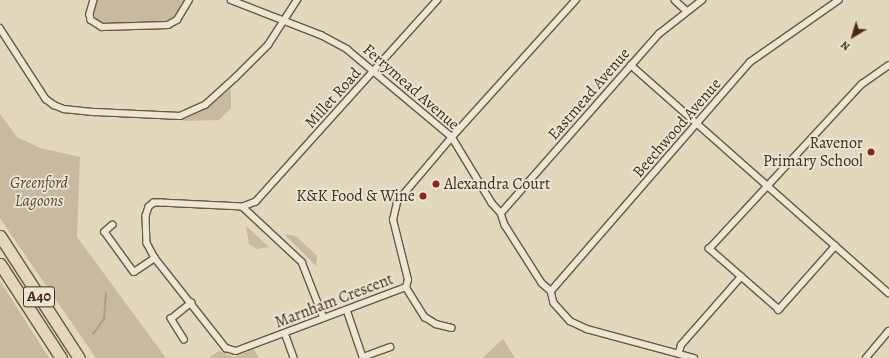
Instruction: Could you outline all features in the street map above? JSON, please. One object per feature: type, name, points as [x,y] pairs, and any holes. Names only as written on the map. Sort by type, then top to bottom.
[{"type":"highway","name":"A40","points":[[0,236],[78,358]]},
{"type":"highway","name":"A40","points":[[0,264],[59,358]]},
{"type":"street","points":[[94,0],[90,14],[91,20],[100,27],[117,27],[168,25],[177,20],[189,0]]},
{"type":"street","name":"Ferrymead Avenue","points":[[231,0],[286,20],[321,35],[348,49],[452,137],[492,203],[501,213],[505,225],[542,283],[551,291],[558,309],[578,325],[664,351],[679,352],[694,358]]},
{"type":"street","points":[[0,28],[46,99],[54,105],[64,109],[95,112],[180,116],[204,105],[235,78],[268,45],[286,20],[297,0]]},
{"type":"street","name":"Millet Road","points":[[243,207],[256,202],[438,0]]},
{"type":"street","name":"Marnham Crescent","points":[[243,207],[154,204],[146,216],[147,243],[155,258],[223,345],[231,350],[236,351],[406,288],[408,280],[393,220],[397,202],[452,137],[576,0]]},
{"type":"street","points":[[675,0],[687,11]]},
{"type":"street","name":"Eastmead Avenue","points":[[501,213],[659,34],[702,0]]},
{"type":"street","name":"Beechwood Avenue","points":[[551,291],[698,124],[750,62],[839,0]]},
{"type":"street","points":[[632,65],[889,293]]},
{"type":"street","points":[[836,246],[779,310],[709,249],[862,84],[889,65]]},
{"type":"street","points":[[243,207],[302,262],[324,318]]},
{"type":"street","points":[[113,224],[104,232],[134,272],[155,258]]},
{"type":"street","points":[[679,352],[681,345],[741,277]]},
{"type":"street","points":[[406,288],[425,317],[436,324],[452,328]]},
{"type":"street","points":[[184,340],[172,324],[171,319],[191,304]]},
{"type":"street","points":[[347,310],[363,357],[390,347]]},
{"type":"street","points":[[866,358],[889,331]]},
{"type":"street","points":[[285,333],[294,358]]},
{"type":"green space","points":[[97,0],[185,0],[176,16],[159,24],[102,24],[94,18],[93,12]]},
{"type":"green space","points":[[231,88],[231,108],[219,120],[183,121],[183,118],[196,114],[212,105]]},
{"type":"green space","name":"Greenford Lagoons","points":[[0,114],[17,137],[40,148],[80,157],[77,237],[166,358],[96,358],[12,236],[0,218]]},
{"type":"green space","points":[[246,226],[269,247],[257,249],[249,244]]},
{"type":"green space","points":[[284,234],[296,236],[317,256],[316,266]]},
{"type":"green space","points":[[0,281],[49,358],[0,358]]},
{"type":"green space","points":[[503,339],[515,358],[482,358]]},
{"type":"green space","points":[[254,349],[259,358],[209,358],[219,351],[234,357]]},
{"type":"waterway","points":[[93,334],[104,319],[106,293]]},
{"type":"place","name":"Ravenor Primary School","points":[[871,152]]},
{"type":"place","name":"Alexandra Court","points":[[436,184]]},
{"type":"place","name":"K&K Food & Wine","points":[[423,196]]}]
